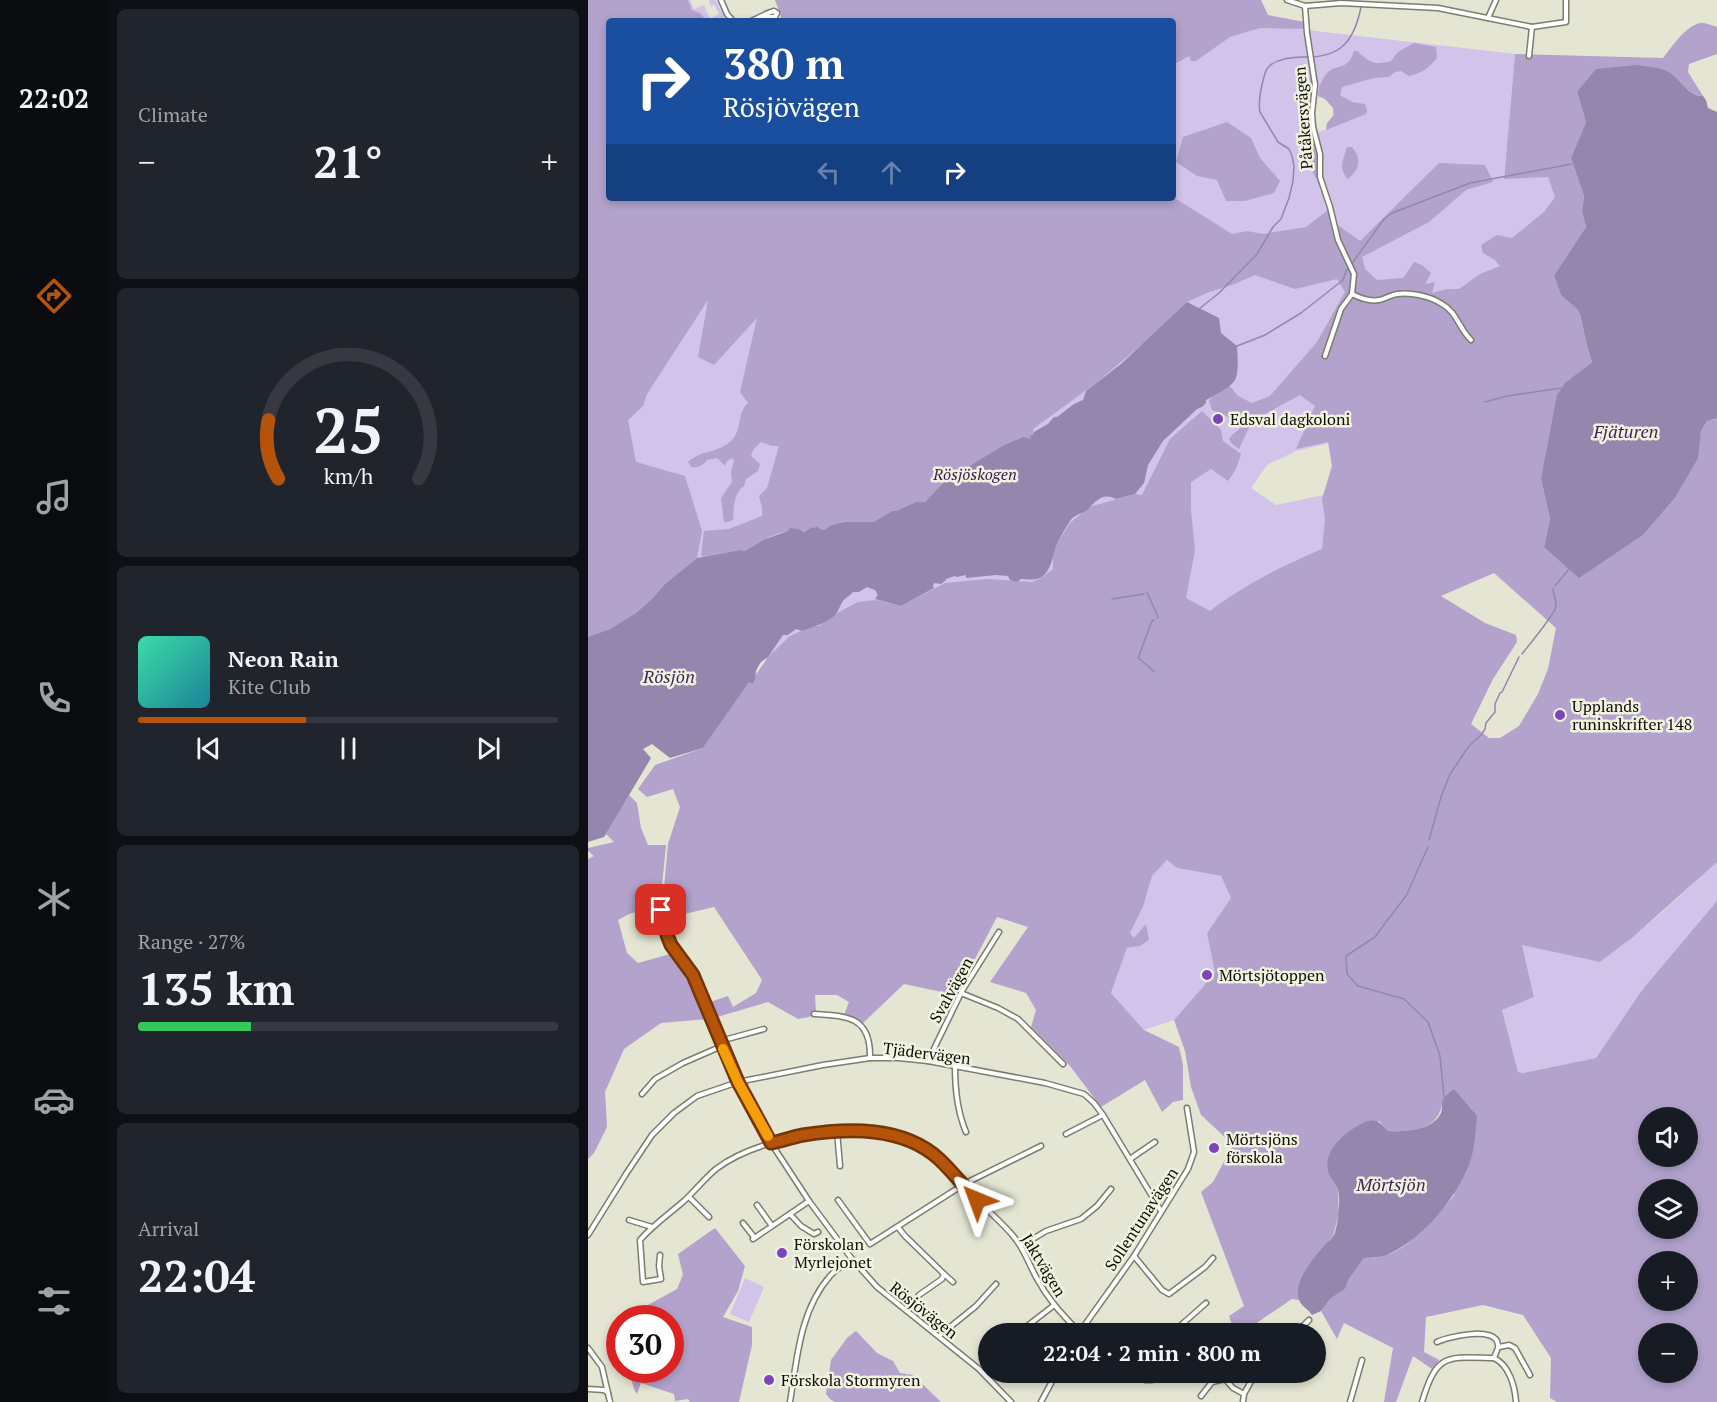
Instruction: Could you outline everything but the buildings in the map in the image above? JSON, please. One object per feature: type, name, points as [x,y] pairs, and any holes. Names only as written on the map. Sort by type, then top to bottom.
[{"type":"street","points":[[721,0],[730,18]]},
{"type":"street","points":[[1287,0],[1305,6],[1340,1],[1438,8],[1532,27],[1566,22],[1566,0]]},
{"type":"street","points":[[1400,6],[1404,0]]},
{"type":"street","points":[[1488,18],[1496,0]]},
{"type":"street","name":"Påtåkersvägen","points":[[1305,6],[1315,85],[1312,113],[1320,154],[1320,177],[1338,240],[1354,270],[1352,294]]},
{"type":"street","points":[[1529,56],[1532,27]]},
{"type":"street","points":[[1325,356],[1341,309],[1352,294],[1363,299],[1377,300],[1397,294],[1414,295],[1442,303],[1450,309],[1464,333],[1471,340]]},
{"type":"street","name":"Rösjövägen","points":[[667,935],[652,923],[649,915],[651,911],[661,910],[671,945],[693,975],[738,1082],[771,1143],[809,1202],[852,1259],[877,1287],[979,1369],[1011,1402]]},
{"type":"street","name":"Svalvägen","points":[[928,1061],[961,993],[999,932]]},
{"type":"street","points":[[961,993],[1018,1019],[1063,1064]]},
{"type":"street","points":[[814,1014],[833,1015],[853,1020],[868,1037],[870,1058]]},
{"type":"street","points":[[642,1094],[655,1078],[721,1045],[724,1040],[764,1029]]},
{"type":"street","name":"Tjädervägen","points":[[588,1235],[652,1136],[674,1113],[698,1096],[738,1082],[788,1071],[870,1058],[928,1061],[1045,1083],[1084,1094],[1103,1116],[1161,1211]]},
{"type":"street","points":[[955,1067],[955,1092],[966,1132]]},
{"type":"street","name":"Sollentunavägen","points":[[1087,1323],[1134,1256],[1188,1169],[1194,1152],[1187,1108]]},
{"type":"street","points":[[1066,1134],[1103,1116]]},
{"type":"street","points":[[837,1131],[840,1166]]},
{"type":"street","name":"Jaktvägen","points":[[660,1255],[661,1279],[643,1282],[640,1240],[652,1227],[689,1197],[717,1168],[771,1143],[837,1131],[873,1131],[919,1146],[939,1159],[1021,1246],[1053,1306],[1070,1323]]},
{"type":"street","points":[[1130,1159],[1155,1142]]},
{"type":"street","points":[[838,1200],[870,1244],[963,1186],[1041,1146]]},
{"type":"street","points":[[1021,1246],[1046,1231],[1082,1219],[1112,1189]]},
{"type":"street","points":[[689,1197],[709,1217]]},
{"type":"street","points":[[743,1223],[754,1238],[809,1202]]},
{"type":"street","points":[[757,1205],[772,1226]]},
{"type":"street","points":[[790,1214],[801,1226],[814,1234],[818,1232]]},
{"type":"street","points":[[629,1220],[652,1227]]},
{"type":"street","points":[[898,1227],[953,1282]]},
{"type":"street","points":[[1134,1256],[1162,1290],[1169,1294],[1205,1267],[1213,1257]]},
{"type":"street","points":[[790,1402],[803,1330],[810,1305],[831,1275],[852,1259]]},
{"type":"street","points":[[920,1295],[942,1279],[944,1274]]},
{"type":"street","points":[[939,1336],[976,1306],[996,1284]]},
{"type":"street","points":[[1183,1323],[1206,1303]]},
{"type":"street","points":[[1031,1323],[1053,1306]]},
{"type":"street","points":[[1306,1323],[1309,1320]]},
{"type":"street","points":[[1437,1342],[1445,1338],[1480,1334],[1493,1337],[1499,1347],[1494,1358]]},
{"type":"street","points":[[1499,1347],[1509,1345],[1515,1348],[1530,1375]]},
{"type":"street","points":[[588,1348],[602,1367],[610,1402]]},
{"type":"street","points":[[1422,1402],[1436,1368],[1453,1357],[1494,1358],[1504,1364],[1512,1382],[1516,1402]]},
{"type":"street","points":[[1350,1402],[1362,1360]]},
{"type":"street","points":[[1041,1402],[1051,1383]]},
{"type":"street","points":[[1201,1396],[1211,1383]]},
{"type":"street","points":[[1229,1383],[1244,1394]]},
{"type":"street","points":[[1243,1402],[1244,1394],[1250,1383]]},
{"type":"street","points":[[588,1389],[604,1390],[609,1394]]},
{"type":"green space","points":[[688,0],[694,9],[704,5],[710,18],[704,18],[700,13],[692,10]]},
{"type":"green space","points":[[716,0],[725,18],[712,18],[719,14],[714,5],[711,6],[709,2]]},
{"type":"green space","name":"Rösjöskogen","points":[[897,0],[1203,18],[1515,54],[1504,176],[1567,158],[1577,386],[946,907],[766,658],[758,668],[755,680],[588,722],[588,61],[606,178],[606,201],[1176,201],[1176,18],[1134,18]],"holes":[[[1321,85],[1334,96],[1332,127],[1319,132],[1315,121],[1317,88]],[[1329,443],[1333,465],[1324,495],[1276,505],[1251,488],[1267,465],[1296,451]]]},
{"type":"green space","points":[[1167,860],[1177,868],[1221,876],[1231,898],[1207,933],[1215,973],[1174,1020],[1144,1030],[1111,993],[1127,948],[1140,946],[1130,933],[1143,907],[1152,876]]},
{"type":"green space","points":[[1717,860],[1717,901],[1642,990],[1596,1058],[1523,1073],[1518,1072],[1502,1010],[1534,996],[1522,945],[1600,962],[1661,913]]},
{"type":"green space","points":[[745,1278],[764,1287],[749,1322],[730,1314]]},
{"type":"shaded area","points":[[588,0],[688,0],[692,10],[700,13],[704,18],[606,18],[606,201],[1176,201],[1176,199],[1232,234],[1247,231],[1263,234],[1306,227],[1328,210],[1333,229],[1339,226],[1360,241],[1439,163],[1485,165],[1493,182],[1466,190],[1429,222],[1362,257],[1365,269],[1377,280],[1403,278],[1414,262],[1422,265],[1431,273],[1425,284],[1435,282],[1432,293],[1459,289],[1480,274],[1500,266],[1483,253],[1481,245],[1497,235],[1512,238],[1544,212],[1555,197],[1548,177],[1504,179],[1515,54],[1663,58],[1680,36],[1697,24],[1703,23],[1717,27],[1717,54],[1689,64],[1688,72],[1703,96],[1688,90],[1667,71],[1577,92],[1586,122],[1571,158],[1584,196],[1582,211],[1586,227],[1554,277],[1561,295],[1580,314],[1592,362],[1565,383],[1541,479],[1550,519],[1544,547],[1644,534],[1675,498],[1697,458],[1701,431],[1707,421],[1717,418],[1717,862],[1633,937],[1600,962],[1522,945],[1534,997],[1502,1010],[1518,1072],[1523,1073],[1596,1058],[1642,990],[1717,901],[1717,1402],[1557,1402],[1550,1398],[1551,1358],[1523,1315],[1483,1305],[1426,1317],[1424,1352],[1439,1360],[1432,1369],[1413,1356],[1396,1402],[1384,1402],[1393,1348],[1344,1323],[1337,1339],[1321,1311],[1330,1299],[1345,1289],[1349,1279],[1364,1258],[1392,1253],[1412,1240],[1454,1195],[1442,1104],[1435,1120],[1421,1128],[1388,1131],[1379,1121],[1329,1173],[1338,1190],[1339,1214],[1333,1236],[1305,1271],[1299,1289],[1299,1300],[1292,1299],[1257,1323],[1231,1323],[1229,1316],[1244,1306],[1201,1192],[1213,1182],[1234,1143],[1201,1115],[1191,1087],[1185,1051],[1174,1020],[1215,973],[1207,933],[1231,898],[1221,876],[1177,868],[1167,860],[1152,876],[1143,907],[1130,933],[1134,938],[1146,924],[1149,940],[1140,946],[1127,948],[1111,993],[1144,1030],[1179,1047],[1183,1065],[1183,1100],[1173,1102],[1162,1112],[1145,1080],[1101,1107],[1070,1066],[1031,1027],[1036,1010],[1026,993],[990,982],[1028,927],[997,917],[956,995],[904,984],[862,1024],[844,1015],[849,1002],[837,995],[815,995],[816,1012],[809,1017],[798,1019],[768,1002],[717,1017],[710,1002],[728,996],[733,1007],[756,993],[762,980],[714,907],[676,916],[663,898],[668,844],[680,807],[673,789],[647,797],[638,789],[655,765],[703,748],[749,681],[753,684],[755,676],[768,657],[790,636],[812,626],[819,626],[858,602],[876,600],[901,606],[945,583],[987,579],[1032,582],[1041,578],[1053,569],[1056,545],[1070,523],[1089,507],[1135,494],[1142,495],[1170,439],[1202,411],[1221,430],[1223,441],[1241,454],[1236,469],[1228,481],[1211,469],[1191,482],[1195,550],[1186,598],[1210,611],[1264,577],[1322,549],[1325,519],[1322,499],[1332,466],[1328,442],[1296,449],[1315,406],[1300,395],[1252,421],[1239,449],[1229,439],[1248,422],[1234,418],[1234,414],[1231,418],[1212,410],[1209,401],[1214,395],[1230,386],[1238,396],[1252,403],[1270,396],[1317,342],[1345,292],[1337,279],[1295,289],[1255,275],[1187,302],[1096,383],[1033,429],[1034,434],[1031,440],[1023,437],[1004,445],[946,480],[925,502],[916,502],[892,511],[874,522],[843,522],[825,530],[812,527],[803,532],[783,532],[745,551],[701,556],[704,531],[729,529],[762,516],[759,496],[767,488],[779,446],[761,442],[753,450],[751,456],[760,464],[758,471],[746,479],[744,486],[740,489],[735,502],[733,520],[724,522],[721,498],[732,482],[731,472],[734,461],[732,458],[725,466],[717,458],[694,467],[691,467],[688,462],[698,455],[726,445],[735,437],[742,412],[748,403],[740,392],[757,318],[714,365],[698,357],[708,300],[647,394],[643,406],[628,420],[636,462],[685,476],[702,531],[697,558],[664,585],[636,613],[610,629],[588,637]],"holes":[[[1494,573],[1556,628],[1548,669],[1538,694],[1519,726],[1500,738],[1489,738],[1471,724],[1493,679],[1517,642],[1516,635],[1485,623],[1441,596]]]},
{"type":"shaded area","points":[[775,0],[1261,0],[1268,15],[1305,22],[1304,29],[1260,28],[1230,37],[1196,61],[1191,61],[1189,56],[1176,63],[1176,18],[780,18]]},
{"type":"shaded area","points":[[1414,43],[1436,47],[1437,58],[1431,65],[1414,75],[1409,76],[1401,71],[1395,72],[1389,77],[1374,78],[1342,87],[1340,95],[1352,102],[1365,104],[1366,114],[1326,130],[1327,123],[1334,115],[1333,108],[1325,99],[1318,96],[1318,89],[1325,75],[1332,69],[1347,63],[1354,51],[1372,62],[1380,63],[1391,61],[1398,52]]},
{"type":"shaded area","points":[[1227,122],[1251,138],[1260,158],[1280,181],[1274,193],[1245,201],[1226,201],[1217,180],[1197,176],[1176,162],[1183,137]]},
{"type":"shaded area","points":[[1313,133],[1318,157],[1317,179],[1301,142],[1305,134]]},
{"type":"shaded area","points":[[1347,147],[1352,147],[1358,160],[1357,168],[1348,179],[1342,168]]},
{"type":"shaded area","points":[[629,795],[637,803],[641,828],[648,845],[666,845],[662,902],[652,904],[646,914],[646,921],[636,912],[618,920],[627,953],[638,963],[670,954],[695,989],[708,1019],[661,1023],[624,1049],[605,1092],[607,1127],[594,1153],[588,1159],[588,859],[594,856],[588,848],[614,842],[606,834]]},
{"type":"shaded area","points":[[715,1228],[745,1266],[738,1291],[723,1317],[752,1327],[752,1345],[739,1402],[690,1402],[688,1399],[675,1401],[674,1394],[641,1383],[684,1383],[684,1305],[648,1305],[677,1289],[683,1275],[678,1254]]},
{"type":"shaded area","points":[[856,1331],[877,1353],[893,1361],[900,1373],[913,1375],[941,1402],[835,1402],[830,1399],[826,1394],[831,1360],[847,1338]]},
{"type":"shaded area","points":[[632,1383],[641,1383],[637,1394]]},
{"type":"water","name":"Fjäturen","points":[[1638,65],[1667,71],[1692,93],[1703,96],[1708,108],[1717,112],[1717,418],[1707,421],[1701,431],[1698,458],[1675,498],[1644,534],[1579,578],[1544,547],[1550,519],[1541,479],[1557,395],[1565,383],[1592,362],[1580,314],[1561,295],[1554,276],[1586,227],[1582,211],[1584,196],[1571,158],[1586,122],[1577,92],[1596,69]]},
{"type":"water","name":"Rösjön","points":[[1187,302],[1219,318],[1221,333],[1237,346],[1237,375],[1231,385],[1206,400],[1202,407],[1163,441],[1148,465],[1144,483],[1135,494],[1116,499],[1104,497],[1097,500],[1086,511],[1076,515],[1063,533],[1048,570],[1041,578],[1021,579],[1017,582],[1010,580],[1008,576],[966,578],[966,575],[955,576],[946,579],[941,584],[934,583],[934,588],[901,606],[875,599],[878,595],[875,590],[867,587],[845,598],[836,614],[828,620],[802,631],[796,629],[788,635],[783,635],[756,670],[753,684],[749,682],[703,748],[670,758],[652,744],[643,749],[651,758],[604,837],[588,842],[588,637],[610,629],[636,613],[664,585],[697,558],[745,551],[790,528],[804,532],[816,526],[825,530],[844,522],[874,522],[892,511],[916,502],[925,502],[946,480],[1004,445],[1023,437],[1031,439],[1030,436],[1034,432],[1048,424],[1054,417],[1083,400],[1086,391],[1121,364]]},
{"type":"water","name":"Mörtsjön","points":[[1454,1089],[1477,1116],[1470,1161],[1455,1192],[1437,1216],[1415,1238],[1388,1255],[1364,1258],[1349,1279],[1345,1289],[1330,1299],[1321,1311],[1312,1315],[1300,1302],[1298,1287],[1305,1272],[1333,1236],[1337,1226],[1339,1194],[1327,1166],[1331,1151],[1341,1138],[1369,1121],[1379,1123],[1388,1131],[1417,1129],[1431,1124],[1441,1113],[1444,1098]]},
{"type":"waterway","points":[[1199,309],[1219,293],[1257,254],[1273,227],[1281,219],[1289,198],[1293,181],[1292,156],[1289,149],[1278,142],[1260,112],[1260,95],[1266,70],[1283,59],[1316,57],[1336,51],[1343,46],[1354,30],[1361,7]]},
{"type":"waterway","points":[[1353,262],[1384,219],[1392,213],[1470,183],[1572,164]]},
{"type":"waterway","points":[[1237,346],[1265,335],[1301,313],[1343,280],[1349,267]]},
{"type":"waterway","points":[[1485,402],[1507,396],[1561,388]]},
{"type":"waterway","points":[[1555,586],[1569,569]]},
{"type":"waterway","points":[[1522,654],[1556,607],[1553,589]]},
{"type":"waterway","points":[[1147,592],[1157,618]]},
{"type":"waterway","points":[[1112,599],[1144,594]]},
{"type":"waterway","points":[[1147,665],[1138,658],[1154,620]]},
{"type":"waterway","points":[[1429,840],[1450,774],[1469,746],[1485,729],[1486,723],[1495,712],[1495,704],[1500,693],[1519,657]]},
{"type":"waterway","points":[[1148,666],[1154,672]]},
{"type":"waterway","points":[[1428,847],[1406,896],[1375,937],[1346,956],[1347,974],[1358,986],[1404,999],[1428,1022],[1440,1056],[1444,1097]]},
{"type":"slow traffic","points":[[723,1049],[738,1082],[768,1136]]},
{"type":"place","name":"Edsval dagkoloni","points":[[1218,419]]},
{"type":"place","name":"Upplands runinskrifter 148","points":[[1560,715]]},
{"type":"place","name":"Mörtsjötoppen","points":[[1207,975]]},
{"type":"place","name":"Mörtsjöns förskola","points":[[1214,1148]]},
{"type":"place","name":"Förskolan Myrlejonet","points":[[782,1253]]},
{"type":"place","name":"Förskola Stormyren","points":[[769,1380]]},
{"type":"route","points":[[661,910],[671,945],[693,975],[738,1082],[771,1143],[801,1136],[849,1130],[873,1131],[899,1138],[919,1146],[939,1159],[977,1200]]}]
